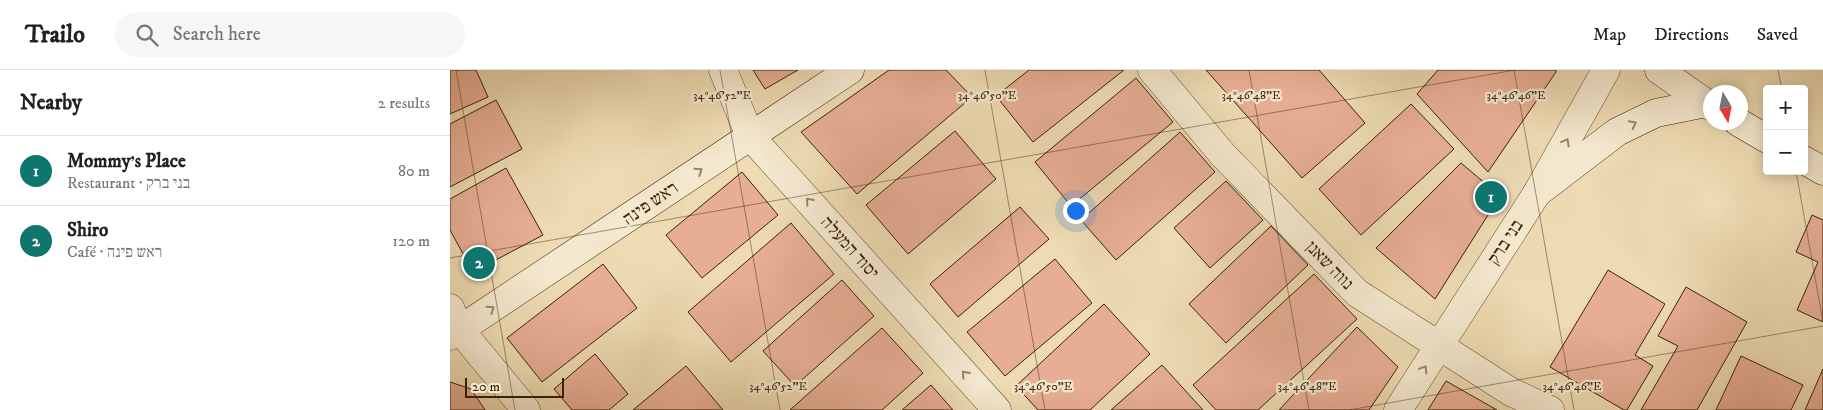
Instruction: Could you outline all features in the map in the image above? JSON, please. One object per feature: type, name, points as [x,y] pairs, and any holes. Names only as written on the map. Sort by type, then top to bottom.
[{"type":"street","name":"יסוד המעלה","points":[[723,70],[750,136],[998,410]]},
{"type":"street","name":"ראש פינה","points":[[453,325],[850,70]]},
{"type":"street","name":"נווה שאנן","points":[[1152,70],[1223,155],[1357,293],[1511,392],[1550,410]]},
{"type":"street","name":"בני ברק","points":[[1398,410],[1537,193],[1606,70]]},
{"type":"street","points":[[1659,70],[1703,101]]},
{"type":"street","points":[[1537,193],[1617,132],[1656,113],[1703,105]]},
{"type":"street","points":[[1748,128],[1763,137]]},
{"type":"street","points":[[1808,162],[1823,171]]},
{"type":"street","points":[[453,325],[526,410]]},
{"type":"building","points":[[450,70],[476,70],[488,97],[450,114]]},
{"type":"building","points":[[753,70],[798,70],[765,89]]},
{"type":"building","points":[[889,70],[946,70],[972,97],[857,194],[801,132]]},
{"type":"building","points":[[1029,70],[1124,70],[1033,142],[996,96]]},
{"type":"building","points":[[1206,70],[1319,70],[1365,123],[1302,178]]},
{"type":"building","points":[[1438,70],[1556,70],[1556,72],[1488,172],[1417,94]]},
{"type":"building","points":[[1136,78],[1173,122],[1071,206],[1035,162]]},
{"type":"building","points":[[496,100],[522,149],[450,187],[450,124]]},
{"type":"building","points":[[1411,104],[1454,149],[1361,235],[1319,189]]},
{"type":"building","points":[[955,131],[996,179],[908,254],[866,205]]},
{"type":"building","points":[[1180,132],[1215,172],[1116,260],[1081,220]]},
{"type":"building","points":[[1461,163],[1500,196],[1435,299],[1376,248]]},
{"type":"building","points":[[506,168],[543,235],[473,272],[450,230],[450,199]]},
{"type":"building","points":[[742,172],[778,215],[702,278],[666,235]]},
{"type":"building","points":[[1226,181],[1263,220],[1210,268],[1174,228]]},
{"type":"building","points":[[1020,207],[1049,239],[958,317],[930,284]]},
{"type":"building","points":[[1812,215],[1823,220],[1823,322],[1797,310],[1818,262],[1796,252]]},
{"type":"building","points":[[791,223],[834,274],[731,362],[688,312]]},
{"type":"building","points":[[1271,226],[1308,265],[1226,343],[1189,304]]},
{"type":"building","points":[[1055,259],[1092,303],[1005,376],[967,332]]},
{"type":"building","points":[[603,264],[637,308],[542,382],[507,338]]},
{"type":"building","points":[[1608,270],[1665,304],[1635,355],[1653,366],[1627,410],[1550,367]]},
{"type":"building","points":[[1314,274],[1357,319],[1258,410],[1216,410],[1193,385]]},
{"type":"building","points":[[842,280],[874,316],[795,386],[763,351]]},
{"type":"building","points":[[1686,287],[1747,322],[1697,410],[1641,410],[1678,346],[1658,336]]},
{"type":"building","points":[[1104,304],[1150,354],[1090,410],[1038,410],[1016,386]]},
{"type":"building","points":[[1357,327],[1398,367],[1369,410],[1279,410]]},
{"type":"building","points":[[882,328],[923,373],[882,410],[790,410]]},
{"type":"building","points":[[595,354],[628,394],[609,410],[572,410],[554,389]]},
{"type":"building","points":[[1741,356],[1803,385],[1791,410],[1716,410]]},
{"type":"building","points":[[1162,365],[1203,410],[1111,410]]},
{"type":"building","points":[[686,366],[723,410],[633,410]]},
{"type":"building","points":[[1823,369],[1823,410],[1805,410]]},
{"type":"building","points":[[1446,381],[1497,410],[1428,410]]},
{"type":"building","points":[[450,382],[471,389],[485,410],[450,410]]},
{"type":"building","points":[[931,385],[953,410],[902,410]]},
{"type":"place","name":"Mommy׳s Place","points":[[1491,197]]},
{"type":"place","name":"Shiro","points":[[479,263]]}]
